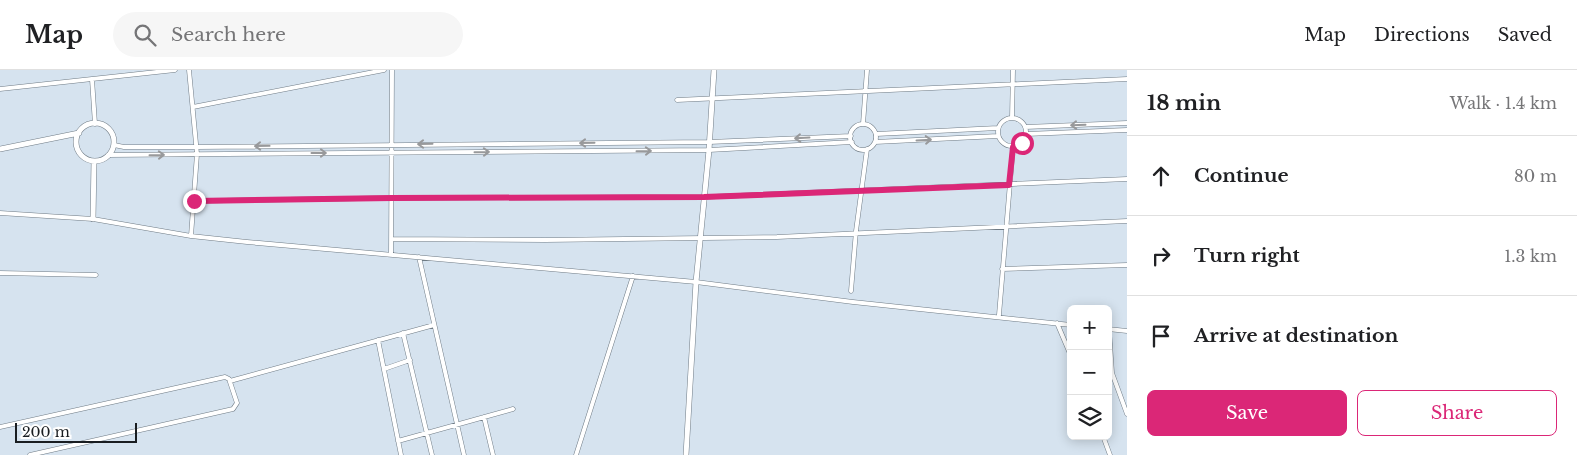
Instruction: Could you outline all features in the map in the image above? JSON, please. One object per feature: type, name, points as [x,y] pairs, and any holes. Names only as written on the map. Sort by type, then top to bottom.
[{"type":"street","points":[[0,89],[175,70]]},
{"type":"street","points":[[189,70],[197,154],[191,236]]},
{"type":"street","points":[[193,107],[384,70]]},
{"type":"street","points":[[391,255],[392,70]]},
{"type":"street","points":[[686,455],[696,282],[709,150],[714,70]]},
{"type":"street","points":[[863,124],[867,70]]},
{"type":"street","points":[[1012,118],[1013,70]]},
{"type":"street","points":[[92,79],[95,124]]},
{"type":"street","points":[[677,100],[1127,79]]},
{"type":"street","points":[[1012,118],[1020,121],[1025,127],[1026,134],[1022,143],[1013,147],[1003,144],[998,136],[998,128],[1005,120],[1012,118]]},
{"type":"street","points":[[1025,127],[1127,123]]},
{"type":"street","points":[[108,155],[114,145],[109,130],[95,124],[87,125],[77,139],[79,151],[88,159],[94,161],[108,155],[709,150],[852,142]]},
{"type":"street","points":[[867,149],[860,149],[852,142],[851,136],[855,127],[863,124],[870,126],[876,134],[875,142]]},
{"type":"street","points":[[876,134],[998,128]]},
{"type":"street","points":[[1026,134],[1127,130]]},
{"type":"street","points":[[0,149],[79,134]]},
{"type":"street","points":[[114,145],[124,147],[196,147],[709,142],[851,136]]},
{"type":"street","points":[[851,291],[856,231],[867,149],[875,142],[998,136]]},
{"type":"street","points":[[999,315],[1013,147]]},
{"type":"street","points":[[93,219],[94,161]]},
{"type":"street","points":[[194,201],[704,197],[1127,179]]},
{"type":"street","points":[[0,213],[93,219],[191,236],[696,282],[853,302],[999,315],[1067,324]]},
{"type":"street","points":[[392,238],[545,240],[777,236],[856,231],[1127,221]]},
{"type":"street","points":[[419,257],[464,455]]},
{"type":"street","points":[[1002,270],[1127,265]]},
{"type":"street","points":[[0,273],[96,275]]},
{"type":"street","points":[[576,455],[633,276]]},
{"type":"street","points":[[1057,323],[1068,350]]},
{"type":"street","points":[[230,381],[434,325]]},
{"type":"street","points":[[1112,329],[1127,331]]},
{"type":"street","points":[[404,333],[432,455]]},
{"type":"street","points":[[378,340],[401,455]]},
{"type":"street","points":[[1110,350],[1112,373],[1127,414]]},
{"type":"street","points":[[384,369],[410,360]]},
{"type":"street","points":[[0,427],[225,377],[230,381],[237,404],[233,409],[30,455]]},
{"type":"street","points":[[398,441],[513,409]]},
{"type":"street","points":[[484,417],[493,455]]},
{"type":"street","points":[[1104,440],[1110,455]]},
{"type":"route","points":[[194,201],[704,197],[1009,185],[1013,147],[1022,143]]}]
